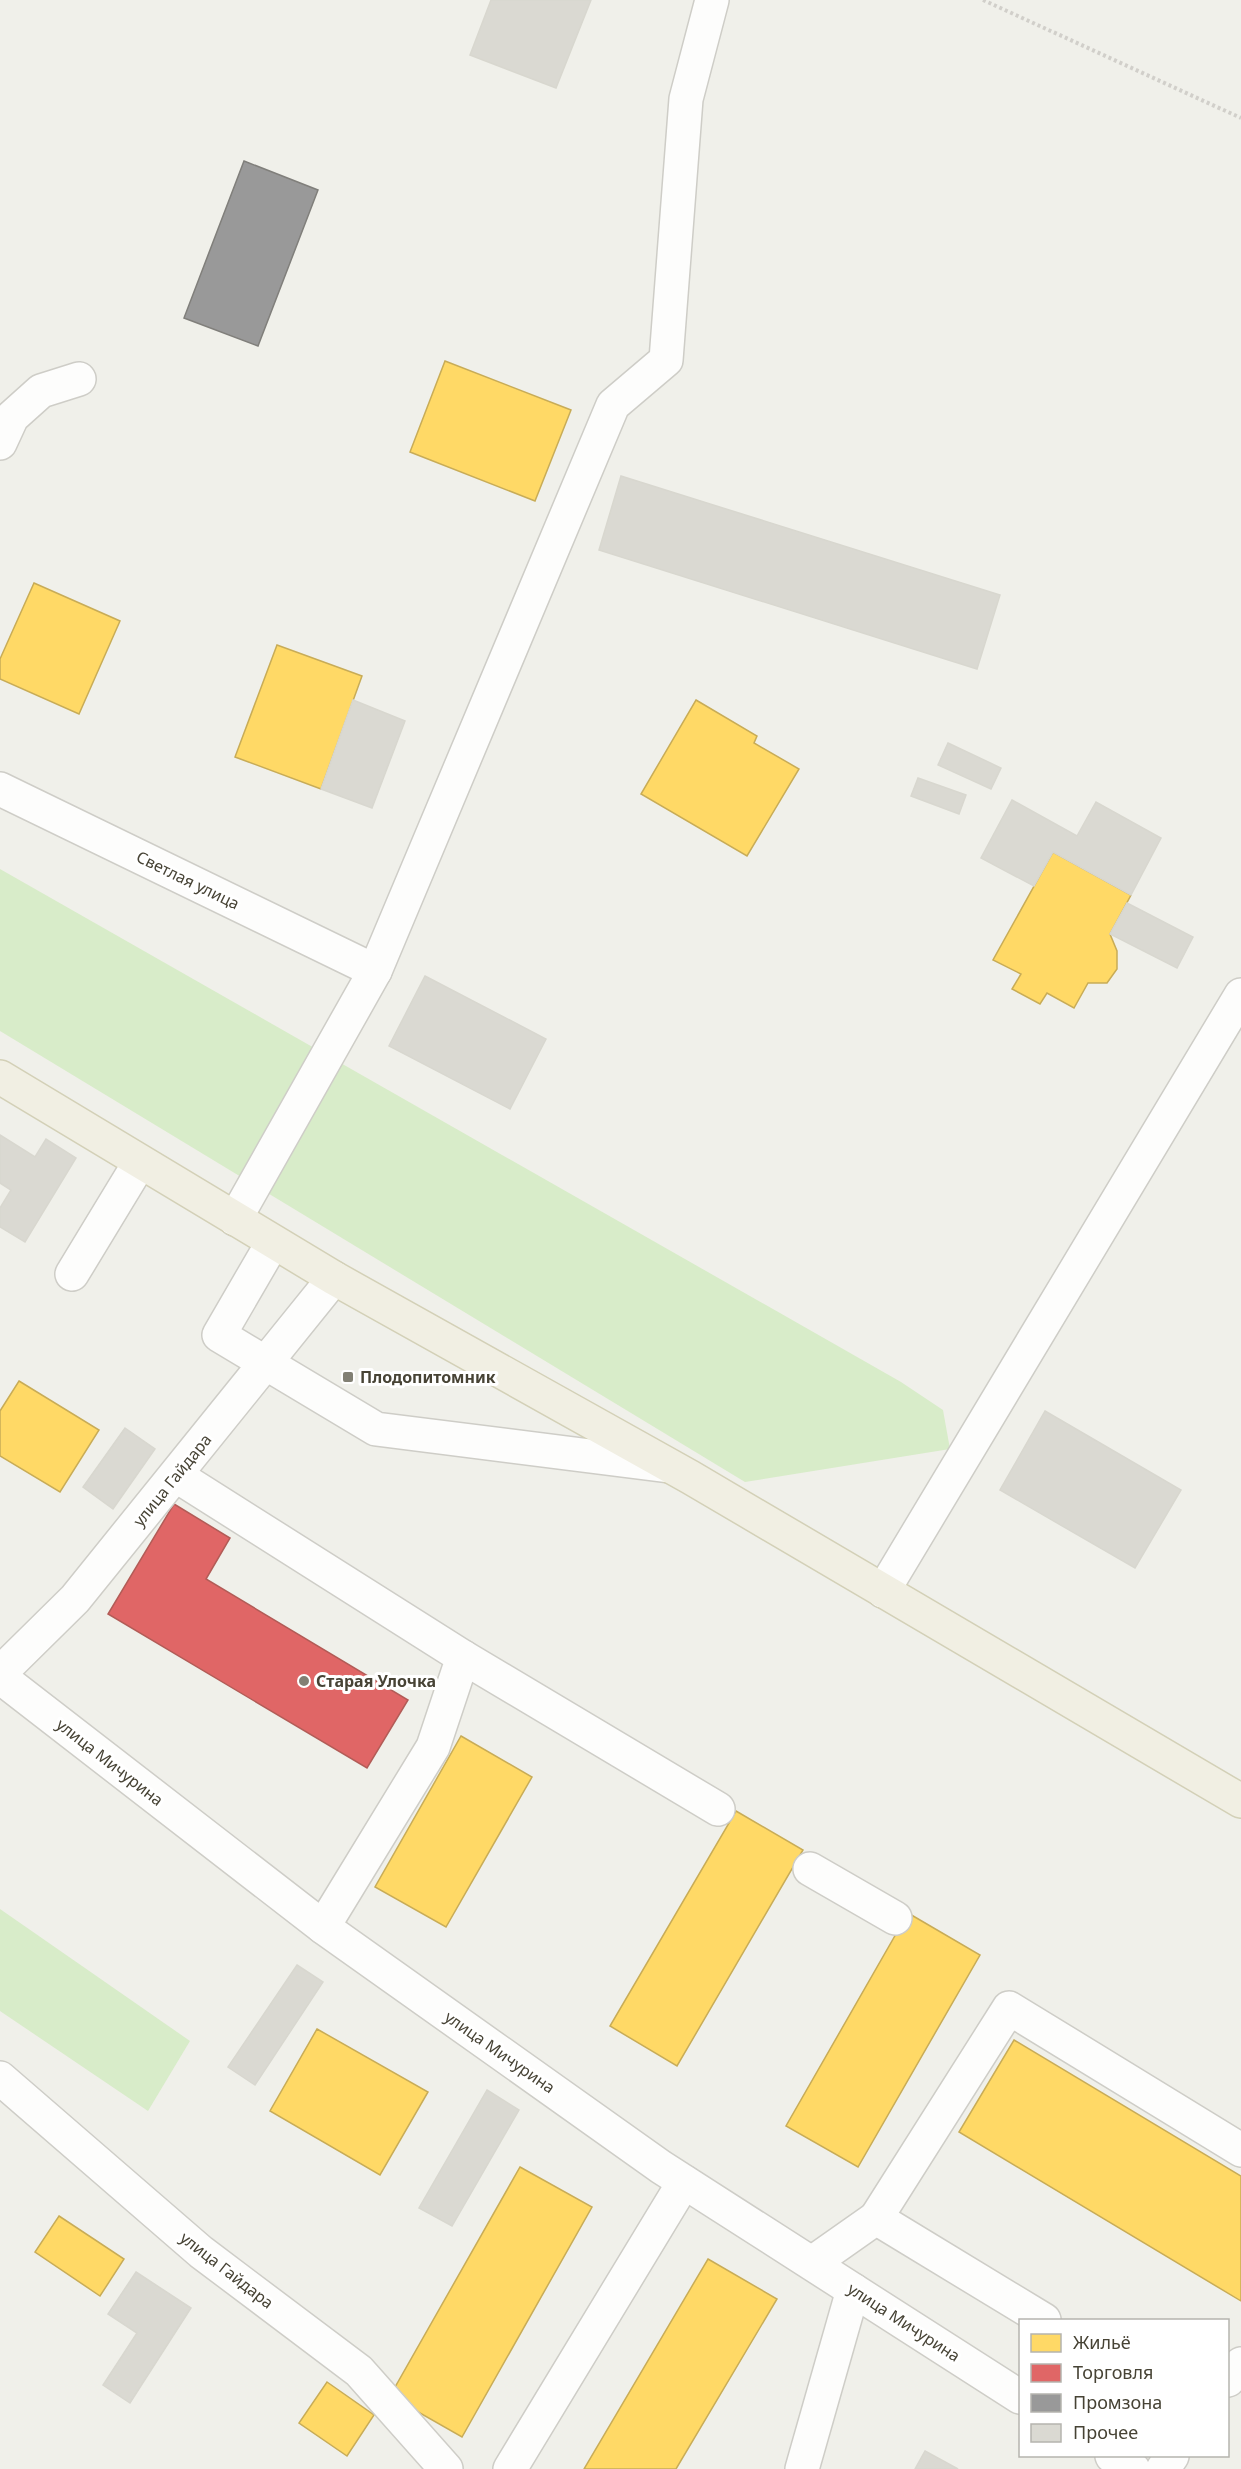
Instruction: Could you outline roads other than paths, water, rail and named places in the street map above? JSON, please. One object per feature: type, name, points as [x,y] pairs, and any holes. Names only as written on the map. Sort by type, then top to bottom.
[{"type":"main road","points":[[0,1077],[333,1278],[669,1466],[1241,1801]]},
{"type":"street","points":[[235,1219],[375,971],[613,405],[666,360],[686,99],[712,0]]},
{"type":"street","points":[[0,443],[12,417],[41,391],[79,380]]},
{"type":"street","name":"Светлая улица","points":[[0,789],[375,971]]},
{"type":"street","points":[[883,1591],[1241,995]]},
{"type":"street","points":[[72,1274],[140,1162]]},
{"type":"street","points":[[273,1242],[219,1335],[376,1429],[669,1466]]},
{"type":"street","name":"улица Гайдара","points":[[0,1675],[75,1599],[177,1476],[333,1278]]},
{"type":"street","points":[[177,1476],[463,1657],[718,1809]]},
{"type":"street","points":[[323,1927],[433,1747],[463,1657]]},
{"type":"street","name":"улица Мичурина","points":[[0,1675],[323,1927],[684,2181],[1019,2396]]},
{"type":"street","points":[[810,1869],[895,1918]]},
{"type":"street","points":[[812,2263],[876,2218],[1009,2008],[1241,2150]]},
{"type":"street","name":"улица Гайдара","points":[[0,2078],[201,2252],[359,2371],[446,2469]]},
{"type":"street","points":[[510,2469],[684,2181]]},
{"type":"street","points":[[876,2218],[1042,2319]]},
{"type":"street","points":[[802,2469],[853,2290]]},
{"type":"street","points":[[1229,2378],[1241,2364]]},
{"type":"street","points":[[1114,2457],[1133,2469]]},
{"type":"place","name":"Плодопитомник","points":[[348,1377]]},
{"type":"place","name":"Старая Улочка","points":[[304,1681]]}]
